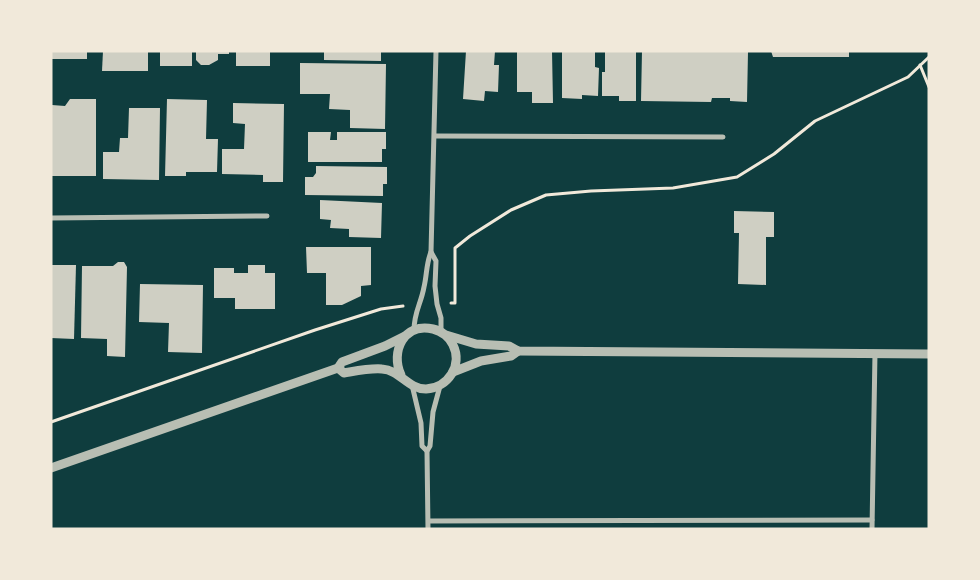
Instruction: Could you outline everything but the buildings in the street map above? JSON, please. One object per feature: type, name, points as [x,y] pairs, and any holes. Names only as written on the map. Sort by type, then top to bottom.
[{"type":"street","points":[[414,331],[414,316],[420,305],[425,286],[427,261],[431,252],[436,51]]},
{"type":"street","points":[[435,136],[723,137]]},
{"type":"street","points":[[51,218],[266,216]]},
{"type":"street","points":[[338,368],[344,373],[383,369],[400,375],[412,385],[427,389],[440,386],[445,382],[453,372],[456,363],[456,352],[452,343],[443,334],[442,318],[437,304],[435,286],[436,261],[431,252]]},
{"type":"street","points":[[51,468],[338,368],[342,362],[385,346],[423,328],[432,329],[476,344],[510,346],[518,351],[929,354]]},
{"type":"street","points":[[400,375],[397,368],[396,351],[405,336]]},
{"type":"street","points":[[453,372],[481,361],[511,356],[518,351]]},
{"type":"street","points":[[872,529],[875,353]]},
{"type":"street","points":[[412,385],[421,423],[422,446],[427,451]]},
{"type":"street","points":[[428,529],[427,451],[430,446],[432,424],[440,386]]},
{"type":"street","points":[[429,521],[872,520]]},
{"type":"path","points":[[446,303],[455,303],[455,248],[470,236],[511,210],[546,195],[591,191],[673,188],[737,177],[774,154],[815,121],[908,77],[929,57]]},
{"type":"path","points":[[920,65],[929,87]]},
{"type":"path","points":[[51,422],[315,330],[381,309],[406,306]]}]
